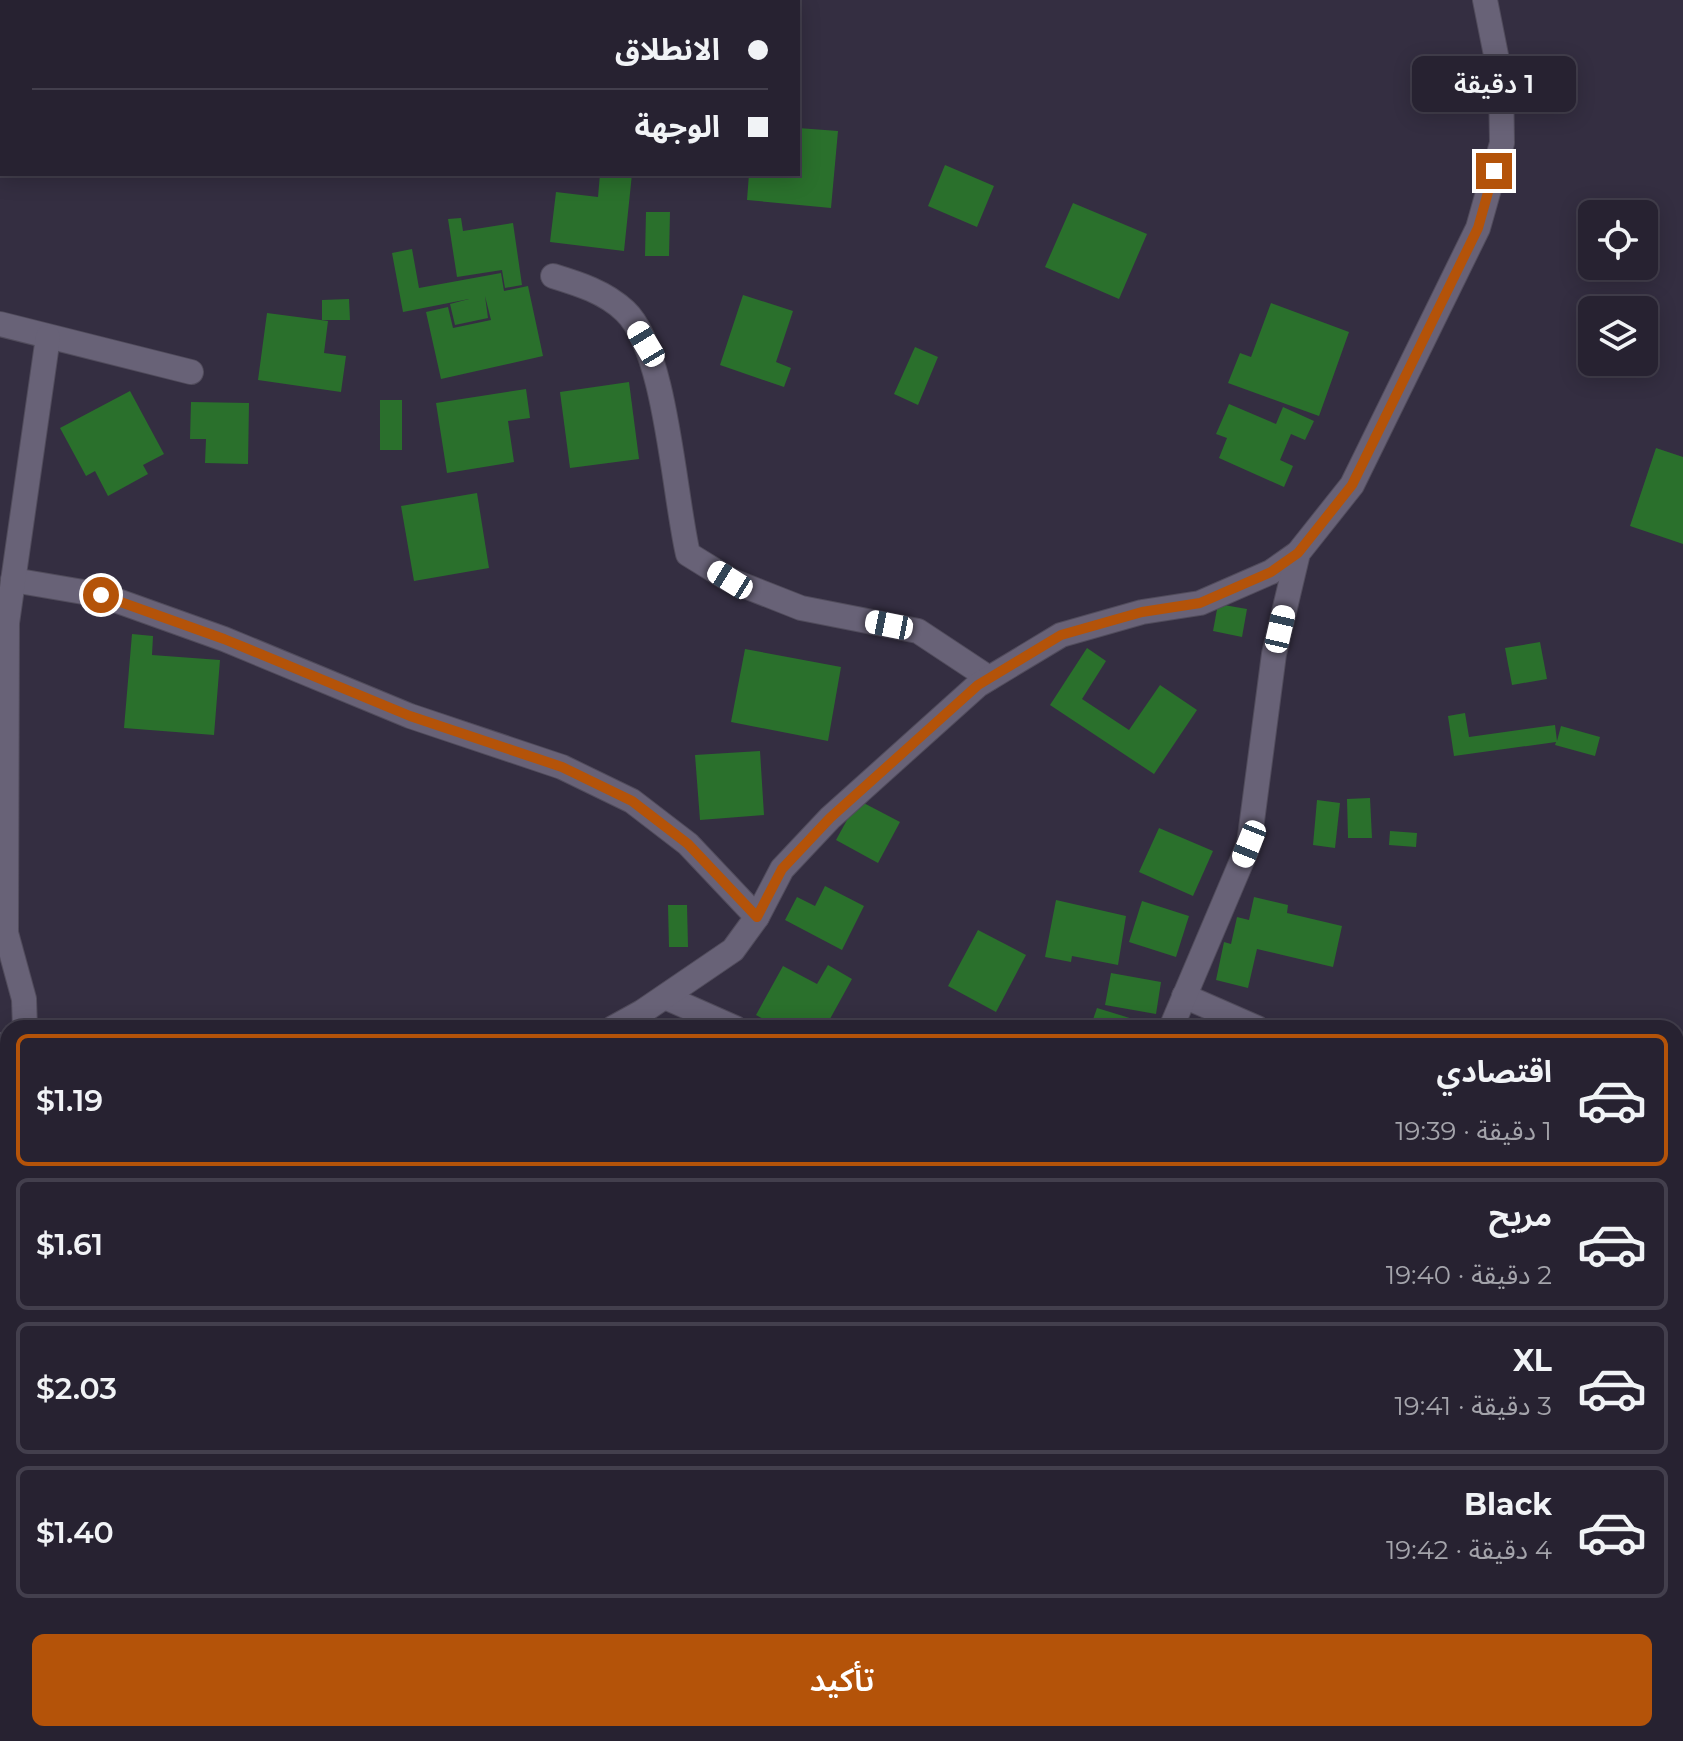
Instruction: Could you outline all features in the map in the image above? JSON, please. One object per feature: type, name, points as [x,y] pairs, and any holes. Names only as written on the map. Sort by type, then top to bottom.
[{"type":"street","points":[[626,1020],[733,950],[757,917],[782,869],[830,818],[922,732],[989,678],[1061,635],[1142,612],[1200,603],[1271,572],[1298,553],[1352,485],[1478,228],[1502,143],[1501,80],[1485,0]]},
{"type":"street","points":[[553,276],[593,289],[627,312],[646,344],[656,368],[677,511],[688,554],[730,580],[801,608],[918,631],[989,678]]},
{"type":"street","points":[[0,324],[191,372]]},
{"type":"street","points":[[24,1020],[19,974],[6,933],[4,625],[48,337]]},
{"type":"street","points":[[1174,1020],[1249,844],[1274,654],[1298,553]]},
{"type":"street","points":[[13,580],[101,595],[224,639],[410,716],[562,767],[632,801],[677,835],[757,917]]},
{"type":"street","points":[[1184,996],[1239,1020]]},
{"type":"street","points":[[665,997],[717,1020]]},
{"type":"building","points":[[800,128],[838,131],[831,208],[747,200],[749,176],[800,176]]},
{"type":"building","points":[[945,165],[994,186],[977,227],[928,206]]},
{"type":"building","points":[[600,176],[632,176],[624,251],[550,242],[556,192],[598,197]]},
{"type":"building","points":[[1073,203],[1147,234],[1119,299],[1045,267]]},
{"type":"building","points":[[646,212],[670,212],[669,256],[645,256]]},
{"type":"building","points":[[461,218],[463,231],[513,223],[522,285],[505,288],[502,270],[457,277],[448,219]]},
{"type":"building","points":[[412,249],[419,288],[501,273],[504,291],[528,286],[543,356],[441,379],[426,312],[448,307],[453,328],[491,320],[485,296],[488,318],[455,325],[450,304],[469,299],[403,312],[392,253]]},
{"type":"building","points":[[743,295],[793,311],[776,362],[791,368],[784,387],[720,365]]},
{"type":"building","points":[[349,299],[350,320],[322,320],[322,300]]},
{"type":"building","points":[[1271,303],[1349,332],[1319,416],[1228,383],[1240,353],[1251,357]]},
{"type":"building","points":[[267,313],[328,321],[324,353],[346,356],[341,392],[258,380]]},
{"type":"building","points":[[915,347],[938,357],[918,405],[894,394]]},
{"type":"building","points":[[629,382],[639,459],[570,468],[560,392]]},
{"type":"building","points":[[526,389],[530,418],[508,421],[514,462],[447,473],[436,403]]},
{"type":"building","points":[[130,391],[164,454],[143,465],[148,474],[108,496],[95,471],[86,476],[60,428]]},
{"type":"building","points":[[380,400],[402,400],[402,450],[380,450]]},
{"type":"building","points":[[191,402],[249,403],[248,464],[205,463],[206,439],[190,439]]},
{"type":"building","points":[[1229,404],[1276,424],[1283,407],[1314,421],[1305,440],[1291,434],[1280,460],[1293,466],[1284,487],[1219,458],[1227,438],[1216,434]]},
{"type":"building","points":[[1656,448],[1683,457],[1683,544],[1630,526]]},
{"type":"building","points":[[477,493],[489,568],[414,581],[401,506]]},
{"type":"building","points":[[1218,604],[1247,609],[1242,637],[1213,631]]},
{"type":"building","points":[[132,634],[153,636],[152,655],[220,660],[214,735],[124,728]]},
{"type":"building","points":[[1540,642],[1547,679],[1512,685],[1505,648]]},
{"type":"building","points":[[1087,648],[1106,661],[1082,699],[1129,730],[1160,685],[1197,710],[1154,774],[1050,705]]},
{"type":"building","points":[[745,649],[841,667],[828,741],[731,722]]},
{"type":"building","points":[[1465,713],[1469,737],[1555,725],[1557,741],[1561,726],[1600,737],[1595,756],[1555,745],[1556,742],[1454,756],[1448,716]]},
{"type":"building","points":[[760,751],[764,815],[700,820],[695,755]]},
{"type":"building","points":[[1370,798],[1372,838],[1348,838],[1347,799]]},
{"type":"building","points":[[858,800],[900,822],[878,863],[836,840]]},
{"type":"building","points":[[1317,800],[1340,803],[1335,848],[1313,845]]},
{"type":"building","points":[[1159,828],[1213,851],[1193,896],[1139,872]]},
{"type":"building","points":[[1390,831],[1417,833],[1416,847],[1389,845]]},
{"type":"building","points":[[825,886],[864,906],[842,950],[785,920],[797,897],[815,906]]},
{"type":"building","points":[[1254,897],[1288,905],[1287,913],[1342,926],[1333,967],[1257,949],[1248,988],[1216,980],[1224,942],[1231,944],[1237,917],[1249,920]]},
{"type":"building","points":[[1056,900],[1126,916],[1118,965],[1072,956],[1071,962],[1045,957]]},
{"type":"building","points":[[1142,901],[1189,916],[1176,957],[1129,942]]},
{"type":"building","points":[[668,905],[687,905],[688,947],[669,947]]},
{"type":"building","points":[[978,930],[1026,955],[996,1012],[948,986]]},
{"type":"building","points":[[828,965],[852,979],[829,1020],[765,1020],[756,1015],[783,966],[817,984]]},
{"type":"building","points":[[1111,973],[1161,982],[1156,1014],[1105,1005]]},
{"type":"building","points":[[1097,1008],[1136,1020],[1093,1020]]},
{"type":"route","points":[[101,595],[224,639],[410,716],[562,767],[632,801],[688,844],[757,917],[782,869],[830,818],[922,732],[978,685],[1061,635],[1142,612],[1200,603],[1271,572],[1298,553],[1352,485],[1478,228],[1494,171]]}]
